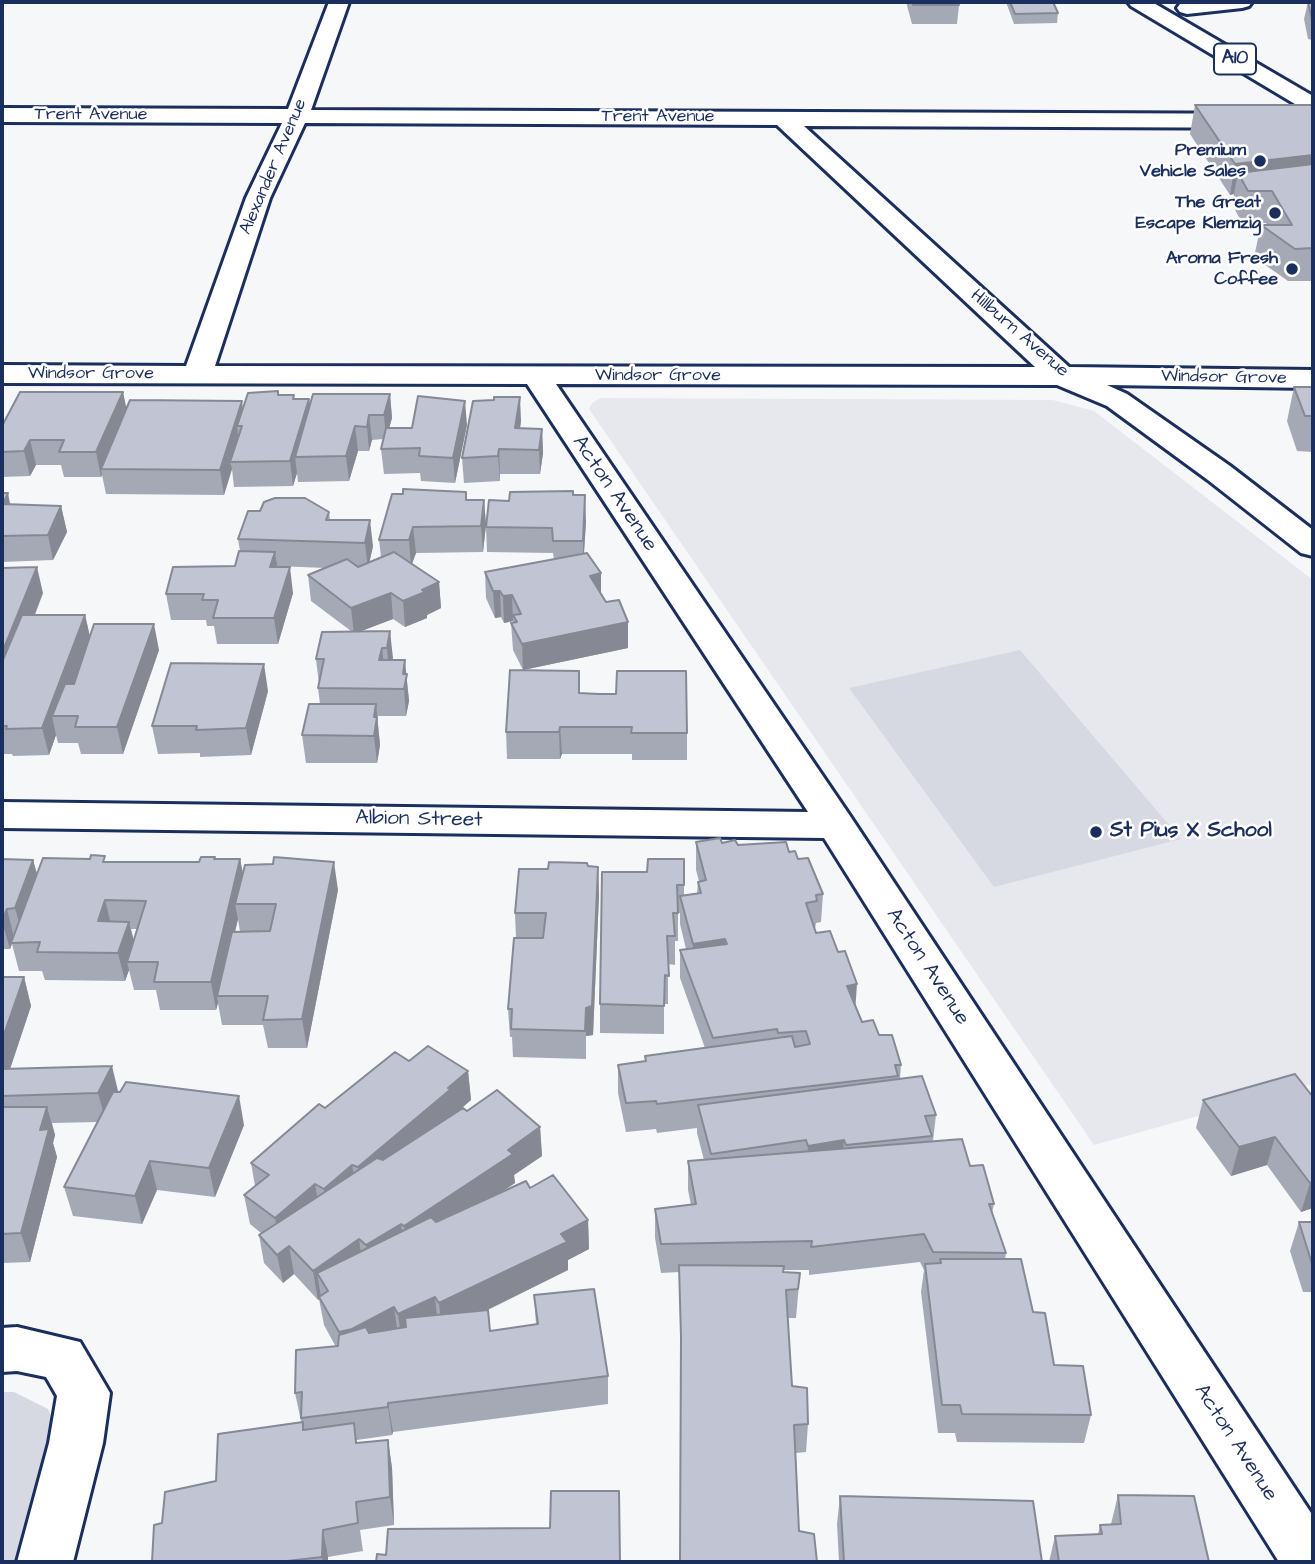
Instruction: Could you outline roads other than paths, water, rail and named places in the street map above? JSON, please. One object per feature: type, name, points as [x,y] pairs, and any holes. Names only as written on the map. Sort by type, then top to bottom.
[{"type":"main road","name":"Alexander Avenue","points":[[198,373],[258,198],[297,116],[339,2]]},
{"type":"main road","points":[[1147,7],[1242,2]]},
{"type":"main road","name":"A10","points":[[1182,5],[1244,41]]},
{"type":"main road","name":"A10","points":[[1147,7],[1313,105]]},
{"type":"main road","name":"Trent Avenue","points":[[2,115],[1313,121]]},
{"type":"main road","name":"Hillburn Avenue","points":[[781,117],[1061,376],[1116,400],[1219,473],[1313,546]]},
{"type":"main road","name":"Windsor Grove","points":[[2,374],[1061,376],[1313,380]]},
{"type":"main road","name":"Acton Avenue","points":[[536,376],[836,825],[1311,1562]]},
{"type":"main road","name":"Albion Street","points":[[2,815],[836,825]]},
{"type":"main road","points":[[2,1349],[17,1349],[62,1359],[83,1393],[76,1443],[45,1562]]},
{"type":"place","name":"Premium Vehicle Sales","points":[[1260,161]]},
{"type":"place","name":"The Great Escape Klemzig","points":[[1275,213]]},
{"type":"place","name":"Aroma Fresh Coffee","points":[[1292,269]]},
{"type":"place","name":"St Pius X School","points":[[1096,832]]}]
